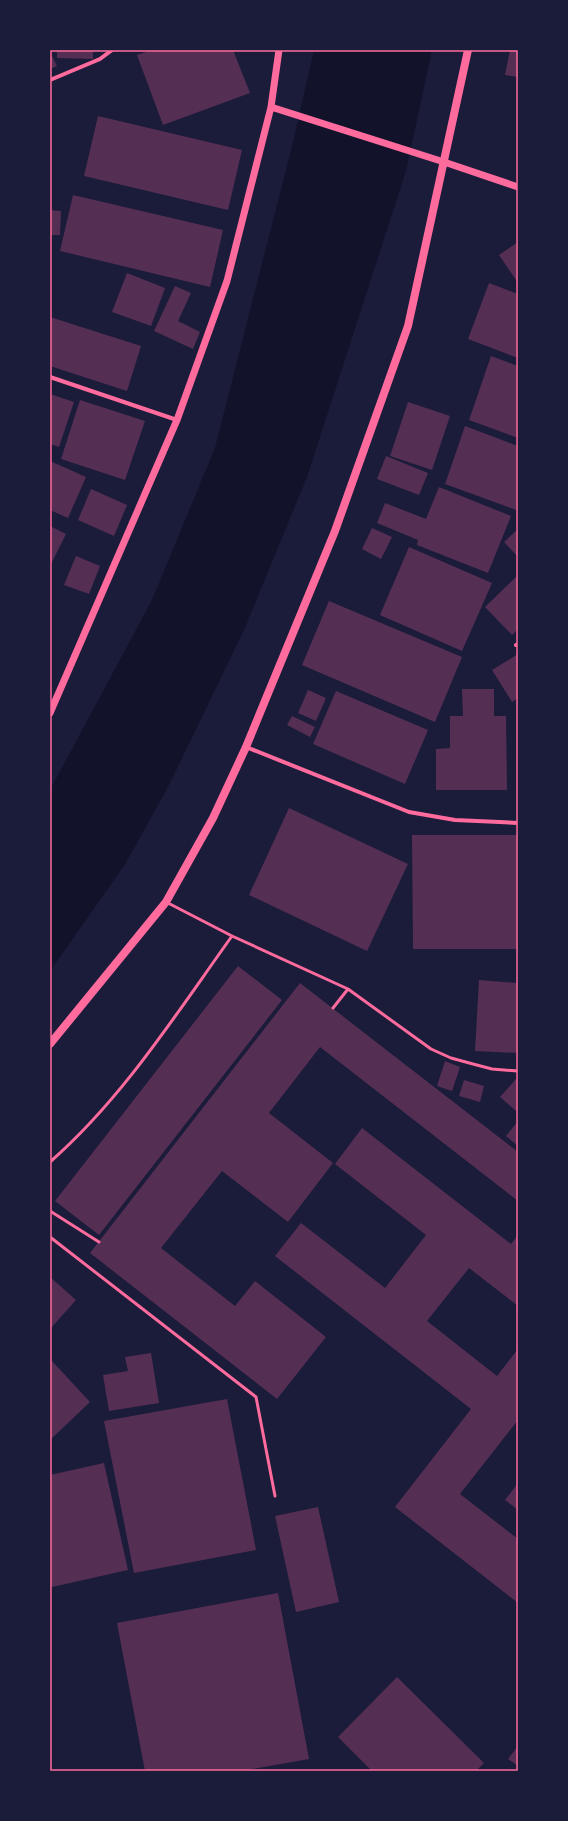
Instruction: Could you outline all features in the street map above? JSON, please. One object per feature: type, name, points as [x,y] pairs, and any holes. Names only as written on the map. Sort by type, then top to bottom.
[{"type":"main road","points":[[50,1044],[166,902],[213,818],[246,747],[334,531],[408,326],[468,50]]},
{"type":"street","points":[[50,80],[100,59],[112,50]]},
{"type":"street","points":[[50,713],[177,420],[226,281],[271,107],[279,50]]},
{"type":"street","points":[[271,107],[518,187]]},
{"type":"street","points":[[50,377],[177,420]]},
{"type":"street","points":[[246,747],[409,812],[455,820],[518,823]]},
{"type":"lane","points":[[166,902],[232,936],[348,989],[431,1049],[450,1058],[492,1069],[518,1071]]},
{"type":"lane","points":[[50,1162],[70,1144],[135,1071],[232,936]]},
{"type":"lane","points":[[333,1008],[348,989]]},
{"type":"lane","points":[[50,1211],[99,1242]]},
{"type":"lane","points":[[50,1237],[256,1397],[275,1496]]},
{"type":"shaded area","points":[[314,50],[432,50],[406,171],[307,477],[244,630],[168,787],[124,866],[50,971],[50,790],[152,600],[215,448],[292,146]]},
{"type":"building","points":[[57,50],[93,50],[93,59],[57,58]]},
{"type":"building","points":[[151,50],[233,50],[250,93],[163,125],[137,55]]},
{"type":"building","points":[[510,50],[518,50],[518,77],[505,75]]},
{"type":"building","points":[[50,52],[57,66],[50,69]]},
{"type":"building","points":[[98,116],[242,150],[228,210],[84,176]]},
{"type":"building","points":[[73,195],[223,230],[210,287],[60,251]]},
{"type":"building","points":[[50,210],[61,211],[60,235],[50,235]]},
{"type":"building","points":[[518,242],[518,283],[499,255]]},
{"type":"building","points":[[127,273],[165,288],[151,326],[112,312]]},
{"type":"building","points":[[489,283],[518,294],[518,358],[468,339]]},
{"type":"building","points":[[175,286],[191,293],[178,321],[200,332],[193,349],[154,331]]},
{"type":"building","points":[[50,317],[141,346],[127,391],[50,366]]},
{"type":"building","points":[[491,356],[518,366],[518,438],[469,420]]},
{"type":"building","points":[[50,394],[74,402],[59,447],[50,444]]},
{"type":"building","points":[[80,400],[145,421],[125,480],[61,459]]},
{"type":"building","points":[[408,402],[450,416],[432,470],[390,456]]},
{"type":"building","points":[[465,426],[518,446],[518,503],[516,510],[445,484]]},
{"type":"building","points":[[386,456],[428,473],[419,495],[377,479]]},
{"type":"building","points":[[50,461],[86,477],[68,518],[50,510]]},
{"type":"building","points":[[439,487],[511,516],[488,573],[417,545],[418,540],[377,523],[385,503],[426,519]]},
{"type":"building","points":[[91,489],[127,505],[114,536],[78,520]]},
{"type":"building","points":[[50,526],[66,534],[50,566]]},
{"type":"building","points":[[372,528],[392,537],[381,559],[362,549]]},
{"type":"building","points":[[518,529],[518,557],[504,542]]},
{"type":"building","points":[[409,547],[492,583],[462,651],[380,615]]},
{"type":"building","points":[[76,556],[100,566],[89,594],[64,585]]},
{"type":"building","points":[[518,575],[518,629],[512,635],[485,607]]},
{"type":"building","points":[[329,601],[462,657],[435,722],[302,665]]},
{"type":"building","points":[[518,654],[518,698],[512,702],[492,670]]},
{"type":"building","points":[[462,689],[494,689],[494,716],[506,716],[507,790],[436,790],[436,749],[450,748],[450,716],[463,716]]},
{"type":"building","points":[[308,690],[326,698],[316,721],[298,713]]},
{"type":"building","points":[[336,691],[428,730],[405,784],[313,744]]},
{"type":"building","points":[[292,716],[315,727],[310,737],[287,725]]},
{"type":"building","points":[[289,808],[408,864],[367,951],[249,895]]},
{"type":"building","points":[[412,835],[518,835],[518,949],[413,949]]},
{"type":"building","points":[[238,966],[282,1000],[99,1235],[55,1201]]},
{"type":"building","points":[[479,980],[518,983],[518,1053],[475,1051]]},
{"type":"building","points":[[300,983],[518,1152],[518,1201],[320,1047],[269,1113],[333,1163],[288,1222],[222,1171],[161,1248],[235,1306],[255,1281],[326,1337],[277,1399],[90,1253]]},
{"type":"building","points":[[445,1061],[460,1067],[452,1091],[437,1086]]},
{"type":"building","points":[[516,1079],[518,1081],[518,1109],[516,1111],[500,1097]]},
{"type":"building","points":[[464,1080],[484,1086],[480,1102],[459,1096]]},
{"type":"building","points":[[518,1121],[518,1146],[506,1136]]},
{"type":"building","points":[[362,1128],[511,1244],[518,1235],[518,1306],[469,1268],[427,1321],[497,1376],[518,1349],[518,1420],[460,1494],[518,1539],[518,1603],[395,1507],[471,1409],[275,1256],[301,1223],[385,1288],[426,1235],[335,1164]]},
{"type":"building","points":[[50,1277],[76,1300],[50,1329]]},
{"type":"building","points":[[151,1353],[159,1403],[109,1411],[103,1375],[128,1371],[125,1357]]},
{"type":"building","points":[[52,1361],[90,1402],[50,1440],[50,1362]]},
{"type":"building","points":[[227,1399],[256,1550],[134,1573],[104,1421]]},
{"type":"building","points":[[104,1463],[128,1570],[52,1587],[50,1576],[50,1475]]},
{"type":"building","points":[[518,1483],[518,1510],[505,1500]]},
{"type":"building","points":[[318,1507],[339,1602],[296,1612],[275,1516]]},
{"type":"building","points":[[278,1593],[309,1759],[241,1771],[145,1771],[117,1623]]},
{"type":"building","points":[[397,1677],[484,1763],[476,1771],[372,1771],[338,1737]]},
{"type":"building","points":[[518,1746],[518,1766],[508,1759]]}]
